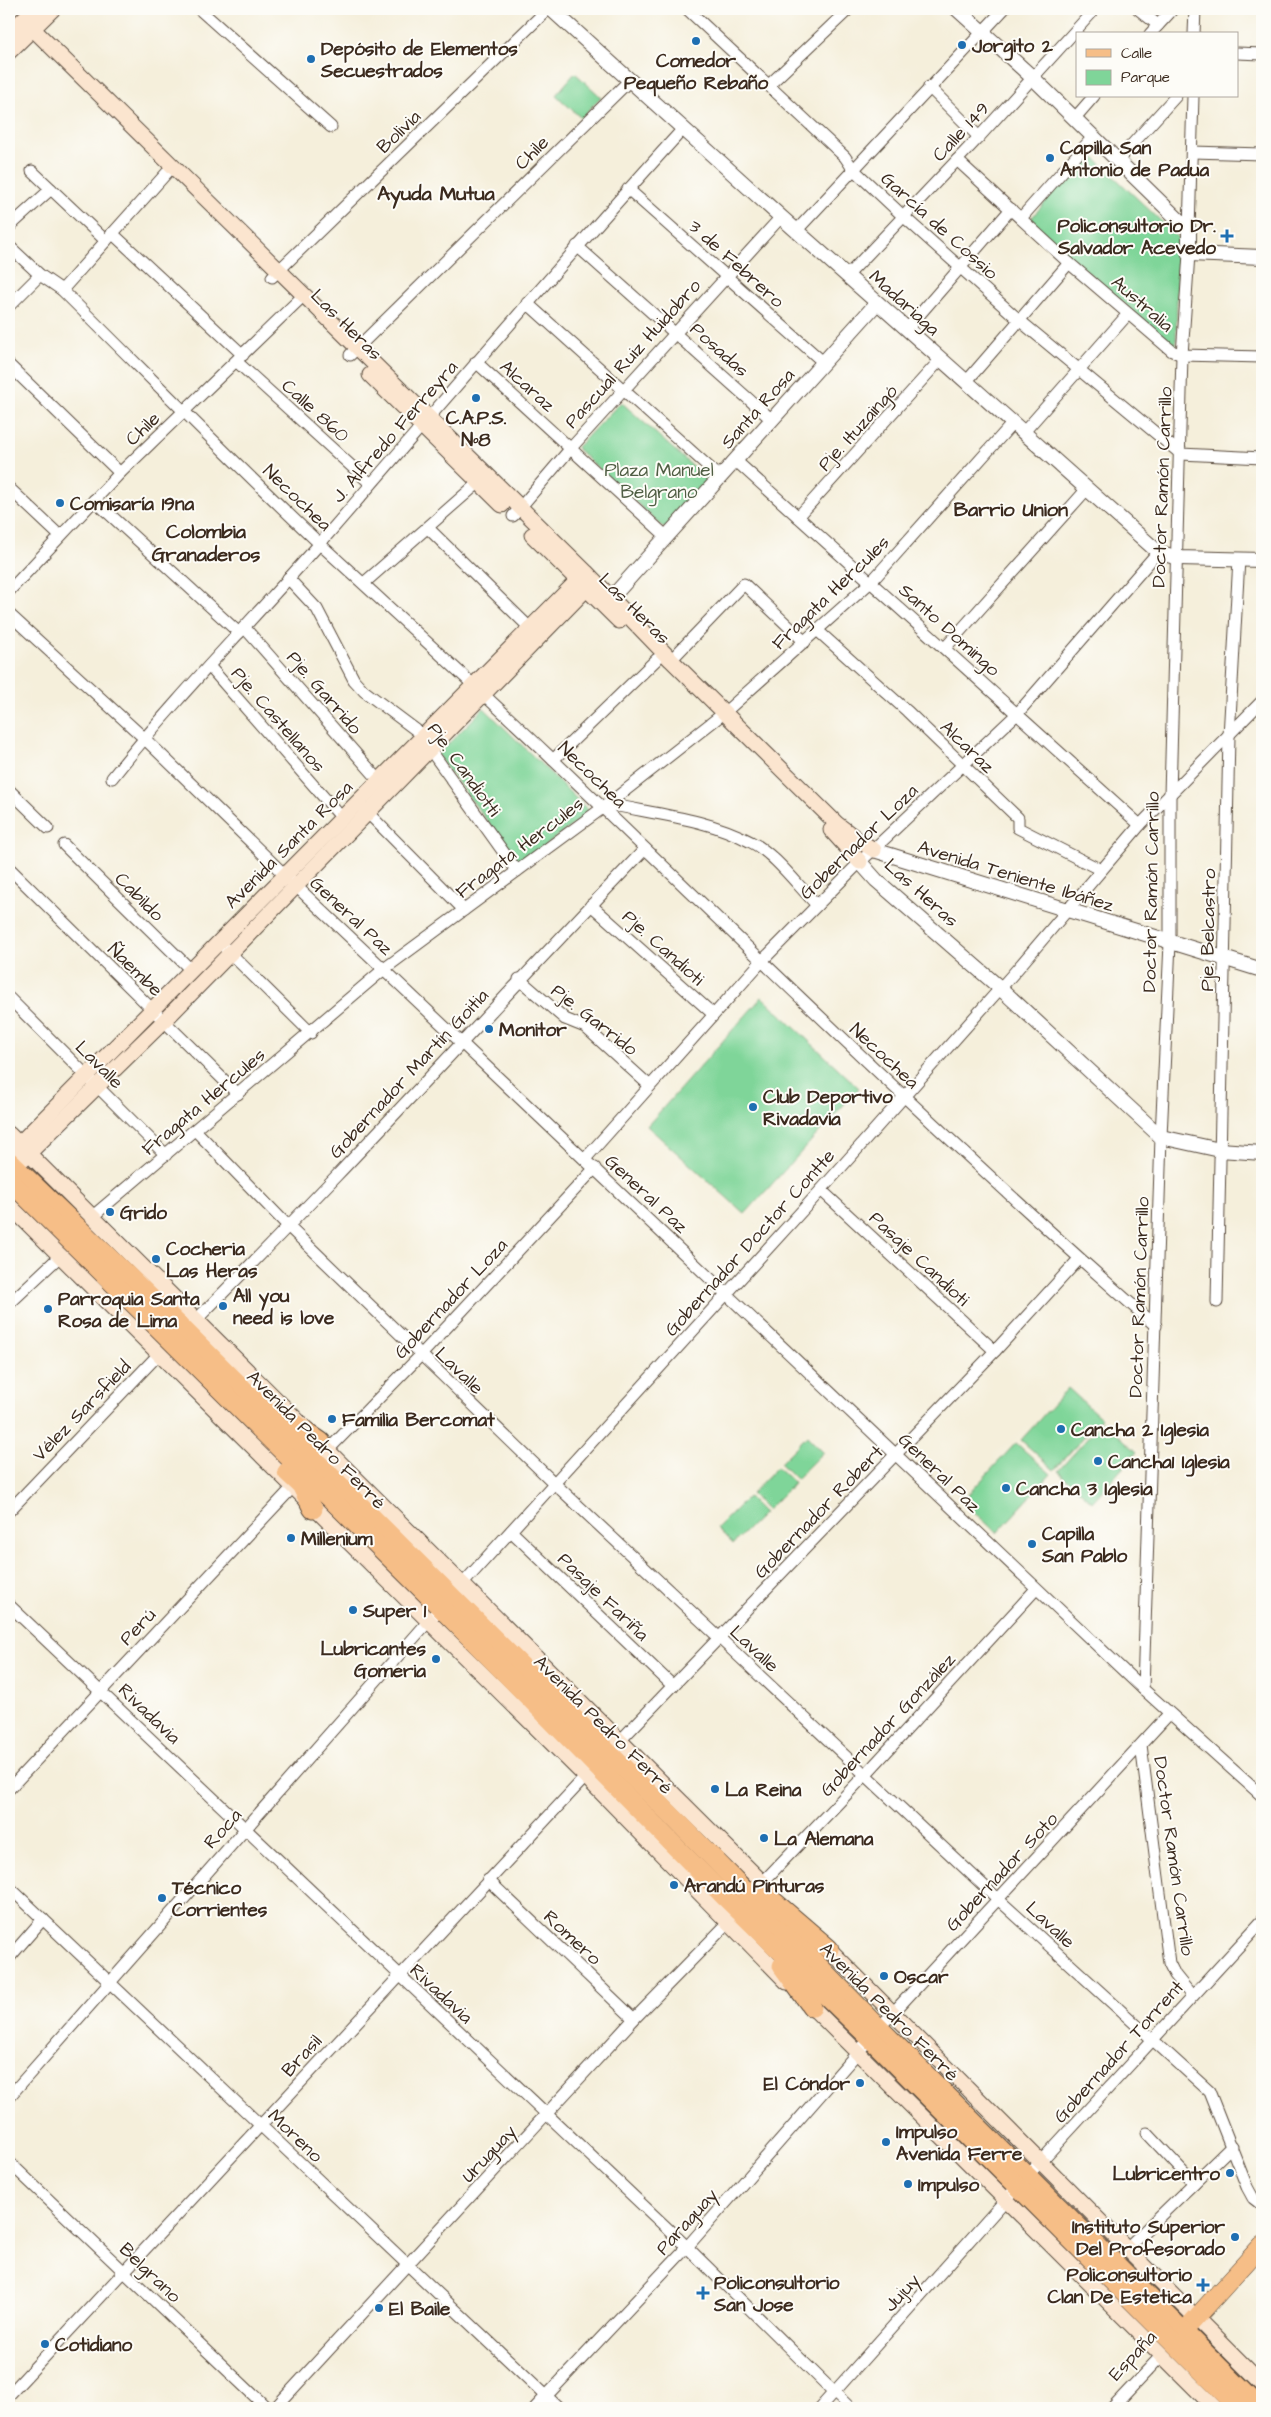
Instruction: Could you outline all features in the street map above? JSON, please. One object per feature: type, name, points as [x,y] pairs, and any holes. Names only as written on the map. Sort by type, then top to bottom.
[{"type":"highway","name":"Avenida Pedro Ferré","points":[[13,1159],[182,1328],[446,1602],[597,1765],[726,1898],[869,2040],[1024,2181],[1179,2337]]},
{"type":"highway","points":[[182,1328],[288,1420],[325,1446]]},
{"type":"highway","points":[[182,1328],[235,1419],[301,1486],[313,1509]]},
{"type":"highway","name":"Avenida Pedro Ferré","points":[[597,1765],[677,1821],[869,2040]]},
{"type":"highway","points":[[677,1821],[829,1949]]},
{"type":"highway","points":[[726,1898],[793,1980],[812,2007]]},
{"type":"highway","points":[[1179,2337],[1239,2408]]},
{"type":"highway","points":[[1179,2337],[1260,2408]]},
{"type":"main road","points":[[9,52],[18,28],[34,9]]},
{"type":"main road","points":[[18,28],[53,9]]},
{"type":"main road","name":"Las Heras","points":[[18,28],[169,170],[587,580],[816,814],[860,862]]},
{"type":"main road","name":"Las Heras","points":[[425,422],[478,482],[516,512]]},
{"type":"main road","name":"Avenida Santa Rosa","points":[[13,1159],[93,1082],[587,580]]},
{"type":"main road","name":"Las Heras","points":[[721,716],[837,824],[874,850]]},
{"type":"main road","name":"Avenida Santa Rosa","points":[[290,880],[342,818],[362,807],[379,780],[426,742]]},
{"type":"main road","name":"Avenida Santa Rosa","points":[[158,1015],[192,971],[224,948]]},
{"type":"main road","name":"Avenida Pedro Ferré","points":[[13,1159],[93,1216],[182,1328]]},
{"type":"main road","name":"Avenida Pedro Ferré","points":[[9,1205],[313,1509],[446,1602],[620,1740],[893,2014],[1024,2181],[1126,2249],[1179,2337]]},
{"type":"main road","name":"Avenida Pedro Ferré","points":[[325,1446],[446,1602],[597,1765],[728,1922],[812,2007],[869,2040],[1024,2181],[1179,2337]]},
{"type":"main road","points":[[1179,2337],[1255,2257],[1262,2245]]},
{"type":"main road","points":[[1179,2337],[1262,2384]]},
{"type":"main road","points":[[1179,2337],[1215,2408]]},
{"type":"street","points":[[199,9],[331,127]]},
{"type":"street","name":"Madariaga","points":[[550,9],[1158,552],[1178,558],[1262,560]]},
{"type":"street","name":"Bolivia","points":[[276,274],[550,9]]},
{"type":"street","name":"García de Cossio","points":[[687,9],[769,85],[903,216],[1019,320],[1182,454]]},
{"type":"street","points":[[769,85],[849,9]]},
{"type":"street","points":[[957,9],[1032,78],[1189,230]]},
{"type":"street","points":[[797,230],[1004,9]]},
{"type":"street","name":"Calle 149","points":[[847,276],[980,137],[1095,9]]},
{"type":"street","points":[[1138,9],[1154,30],[1174,9]]},
{"type":"street","points":[[1194,32],[1195,9]]},
{"type":"street","points":[[1238,53],[1262,54]]},
{"type":"street","name":"Chile","points":[[354,352],[630,80]]},
{"type":"street","points":[[929,88],[980,137]]},
{"type":"street","points":[[1074,119],[1092,98]]},
{"type":"street","points":[[1118,161],[1174,98]]},
{"type":"street","name":"Doctor Ramón Carrillo","points":[[1143,1689],[1161,1137],[1170,943],[1170,795],[1182,454],[1182,354],[1189,254],[1193,98]]},
{"type":"street","name":"J. Alfredo Ferreyra","points":[[112,778],[144,738],[320,543],[527,303],[683,129]]},
{"type":"street","points":[[1021,218],[1093,138]]},
{"type":"street","points":[[1192,152],[1262,154]]},
{"type":"street","name":"Australia","points":[[957,160],[1069,263],[1172,351],[1182,354],[1262,357]]},
{"type":"street","points":[[62,290],[169,170]]},
{"type":"street","name":"Calle 860","points":[[32,171],[109,237],[371,484]]},
{"type":"street","points":[[9,227],[51,188]]},
{"type":"street","name":"3 de Febrero","points":[[628,189],[823,362]]},
{"type":"street","points":[[907,329],[962,268],[1011,209]]},
{"type":"street","name":"Pascual Ruiz Huidobro","points":[[516,512],[675,332],[781,217]]},
{"type":"street","name":"Necochea","points":[[9,246],[40,276],[62,290],[320,543],[605,806],[645,849],[761,962],[903,1096],[1079,1259],[1156,1326]]},
{"type":"street","name":"Posadas","points":[[577,246],[772,420]]},
{"type":"street","points":[[1189,254],[1262,257]]},
{"type":"street","points":[[966,382],[1069,263]]},
{"type":"street","points":[[9,306],[40,276]]},
{"type":"street","name":"Chile","points":[[9,591],[120,473],[300,299]]},
{"type":"street","points":[[527,303],[720,477]]},
{"type":"street","name":"Santa Rosa","points":[[608,602],[877,303]]},
{"type":"street","name":"Fragata Hercules","points":[[93,1216],[311,1033],[384,969],[605,806],[721,716],[872,581],[1018,428],[1078,370],[1128,314]]},
{"type":"street","name":"Pje. Ituzaingó","points":[[798,517],[941,359]]},
{"type":"street","name":"Alcaraz","points":[[476,362],[667,537]]},
{"type":"street","points":[[9,365],[120,473]]},
{"type":"street","points":[[1182,454],[1262,458]]},
{"type":"street","name":"Santo Domingo","points":[[735,460],[872,581],[1140,825]]},
{"type":"street","points":[[364,583],[478,482]]},
{"type":"street","points":[[9,488],[60,536]]},
{"type":"street","points":[[945,648],[1087,489]]},
{"type":"street","name":"Pje. Garrido","points":[[94,500],[241,630],[379,780]]},
{"type":"street","points":[[428,528],[535,633]]},
{"type":"street","name":"Gobernador Loza","points":[[585,1159],[761,962],[860,862],[1016,714],[1158,552]]},
{"type":"street","name":"Pje. Belcastro","points":[[1217,1302],[1229,736],[1239,559]]},
{"type":"street","name":"Pje. Candiotti","points":[[288,578],[317,609],[354,680],[364,691],[426,742],[517,871]]},
{"type":"street","points":[[553,760],[744,584],[805,642]]},
{"type":"street","name":"General Paz","points":[[9,614],[144,738],[290,880],[1036,1589],[1169,1714],[1262,1796]]},
{"type":"street","name":"Alcaraz","points":[[817,630],[963,764],[1018,818],[1018,828],[1100,870]]},
{"type":"street","name":"Pje. Castellanos","points":[[209,666],[342,818]]},
{"type":"street","name":"Gobernador Doctor Contte","points":[[446,1602],[820,1190],[1000,988],[1140,825],[1262,701]]},
{"type":"street","points":[[9,790],[48,828]]},
{"type":"street","points":[[605,806],[714,826],[752,842],[767,853],[817,905]]},
{"type":"street","points":[[362,807],[464,910]]},
{"type":"street","name":"Cabildo","points":[[64,845],[192,971]]},
{"type":"street","name":"Gobernador Martín Goitia","points":[[182,1328],[289,1227],[520,979],[645,849]]},
{"type":"street","name":"Avenida Teniente Ibáñez","points":[[874,850],[1262,970]]},
{"type":"street","name":"Las Heras","points":[[860,862],[876,880],[1000,988],[1161,1137]]},
{"type":"street","name":"Ñaembe","points":[[9,870],[238,1094]]},
{"type":"street","name":"Pje. Candioti","points":[[591,905],[713,1014]]},
{"type":"street","points":[[224,948],[311,1033]]},
{"type":"street","name":"Pje. Garrido","points":[[520,979],[565,1019],[585,1027],[650,1086]]},
{"type":"street","name":"Lavalle","points":[[9,998],[166,1154]]},
{"type":"street","name":"Lavalle","points":[[196,1130],[289,1227],[420,1356],[719,1639],[999,1900],[1209,2091],[1247,2187],[1253,2198],[1262,2205]]},
{"type":"street","points":[[1161,1137],[1220,1150],[1262,1154]]},
{"type":"street","name":"Gobernador Loza","points":[[325,1446],[420,1356],[595,1168]]},
{"type":"street","name":"Pasaje Candioti","points":[[820,1190],[995,1351]]},
{"type":"street","points":[[9,1304],[60,1256]]},
{"type":"street","name":"Gobernador Robert","points":[[620,1740],[995,1351],[1079,1259]]},
{"type":"street","name":"Vélez Sarsfield","points":[[9,1511],[158,1355]]},
{"type":"street","name":"Perú","points":[[9,1789],[100,1690],[292,1488]]},
{"type":"street","name":"Pasaje Fariña","points":[[511,1531],[673,1686]]},
{"type":"street","name":"Gobernador González","points":[[762,1883],[866,1774],[1036,1589]]},
{"type":"street","name":"Roca","points":[[9,2097],[446,1602]]},
{"type":"street","name":"Rivadavia","points":[[9,1605],[687,2247],[850,2408]]},
{"type":"street","name":"Gobernador Soto","points":[[869,2040],[1169,1714]]},
{"type":"street","name":"Brasil","points":[[9,2395],[620,1740]]},
{"type":"street","name":"Doctor Ramón Carrillo","points":[[1141,1744],[1170,1963],[1175,1975],[1192,1996]]},
{"type":"street","name":"Romero","points":[[488,1880],[634,2019]]},
{"type":"street","name":"Moreno","points":[[9,1887],[559,2408]]},
{"type":"street","points":[[9,1958],[43,1919]]},
{"type":"street","name":"Gobernador Torrent","points":[[1024,2181],[1262,1920]]},
{"type":"street","name":"Uruguay","points":[[275,2408],[548,2115],[634,2019],[728,1922]]},
{"type":"street","name":"Paraguay","points":[[535,2408],[687,2247],[869,2040]]},
{"type":"street","points":[[1147,2133],[1194,2183]]},
{"type":"street","points":[[1126,2249],[1232,2146]]},
{"type":"street","name":"Belgrano","points":[[9,2162],[267,2408]]},
{"type":"street","name":"Jujuy","points":[[820,2408],[1024,2181]]},
{"type":"street","name":"España","points":[[1112,2408],[1179,2337]]},
{"type":"green space","points":[[575,73],[601,97],[581,118],[556,95]]},
{"type":"green space","points":[[1088,152],[1178,237],[1176,349],[1029,221]]},
{"type":"green space","name":"Plaza Manuel Belgrano","points":[[621,402],[709,481],[665,529],[576,448]]},
{"type":"green space","points":[[484,708],[590,812],[520,864],[437,755]]},
{"type":"green space","name":"Club Deportivo Rivadavia","points":[[762,997],[859,1088],[745,1214],[647,1126]]},
{"type":"green space","name":"Cancha 2 Iglesia","points":[[1068,1388],[1101,1418],[1054,1470],[1021,1440]]},
{"type":"green space","name":"Cancha1 Iglesia","points":[[1103,1421],[1137,1452],[1092,1502],[1058,1471]]},
{"type":"green space","points":[[807,1436],[823,1452],[796,1479],[780,1463]]},
{"type":"green space","name":"Cancha 3 Iglesia","points":[[1016,1443],[1051,1474],[997,1533],[962,1501]]},
{"type":"green space","points":[[777,1467],[794,1483],[767,1510],[751,1494]]},
{"type":"green space","points":[[748,1497],[764,1513],[733,1544],[717,1528]]},
{"type":"place","name":"Comedor Pequeño Rebaño","points":[[696,41]]},
{"type":"place","name":"Jorgito 2","points":[[962,45]]},
{"type":"place","name":"Depósito de Elementos Secuestrados","points":[[311,59]]},
{"type":"place","name":"Capilla San Antonio de Padua","points":[[1050,158]]},
{"type":"place","name":"Policonsultorio Dr. Salvador Acevedo","points":[[1227,236]]},
{"type":"place","name":"C.A.P.S. Nº8","points":[[476,398]]},
{"type":"place","name":"Comisaría 19na","points":[[60,503]]},
{"type":"place","name":"Monitor","points":[[489,1029]]},
{"type":"place","name":"Club Deportivo Rivadavia","points":[[753,1107]]},
{"type":"place","name":"Grido","points":[[110,1212]]},
{"type":"place","name":"Cocheria Las Heras","points":[[156,1259]]},
{"type":"place","name":"All you need is love","points":[[223,1306]]},
{"type":"place","name":"Parroquia Santa Rosa de Lima","points":[[48,1309]]},
{"type":"place","name":"Familia Bercomat","points":[[332,1419]]},
{"type":"place","name":"Cancha 2 Iglesia","points":[[1061,1429]]},
{"type":"place","name":"Cancha1 Iglesia","points":[[1098,1461]]},
{"type":"place","name":"Cancha 3 Iglesia","points":[[1006,1488]]},
{"type":"place","name":"Millenium","points":[[291,1538]]},
{"type":"place","name":"Capilla San Pablo","points":[[1032,1544]]},
{"type":"place","name":"Super 1","points":[[353,1610]]},
{"type":"place","name":"Lubricantes Gomeria","points":[[436,1659]]},
{"type":"place","name":"La Reina","points":[[715,1789]]},
{"type":"place","name":"La Alemana","points":[[764,1838]]},
{"type":"place","name":"Arandú Pinturas","points":[[674,1885]]},
{"type":"place","name":"Técnico Corrientes","points":[[162,1898]]},
{"type":"place","name":"Oscar","points":[[884,1976]]},
{"type":"place","name":"El Cóndor","points":[[860,2083]]},
{"type":"place","name":"Impulso Avenida Ferre","points":[[886,2142]]},
{"type":"place","name":"Lubricentro","points":[[1230,2173]]},
{"type":"place","name":"Impulso","points":[[908,2184]]},
{"type":"place","name":"Instituto Superior Del Profesorado","points":[[1235,2237]]},
{"type":"place","name":"Policonsultorio Clan De Estetica","points":[[1203,2285]]},
{"type":"place","name":"Policonsultorio San Jose","points":[[703,2293]]},
{"type":"place","name":"El Baile","points":[[379,2308]]},
{"type":"place","name":"Cotidiano","points":[[45,2344]]},
{"type":"district","name":"Ayuda Mutua","points":[[436,193]]},
{"type":"district","name":"Barrio Union","points":[[1011,509]]},
{"type":"district","name":"Colombia Granaderos","points":[[206,542]]}]
